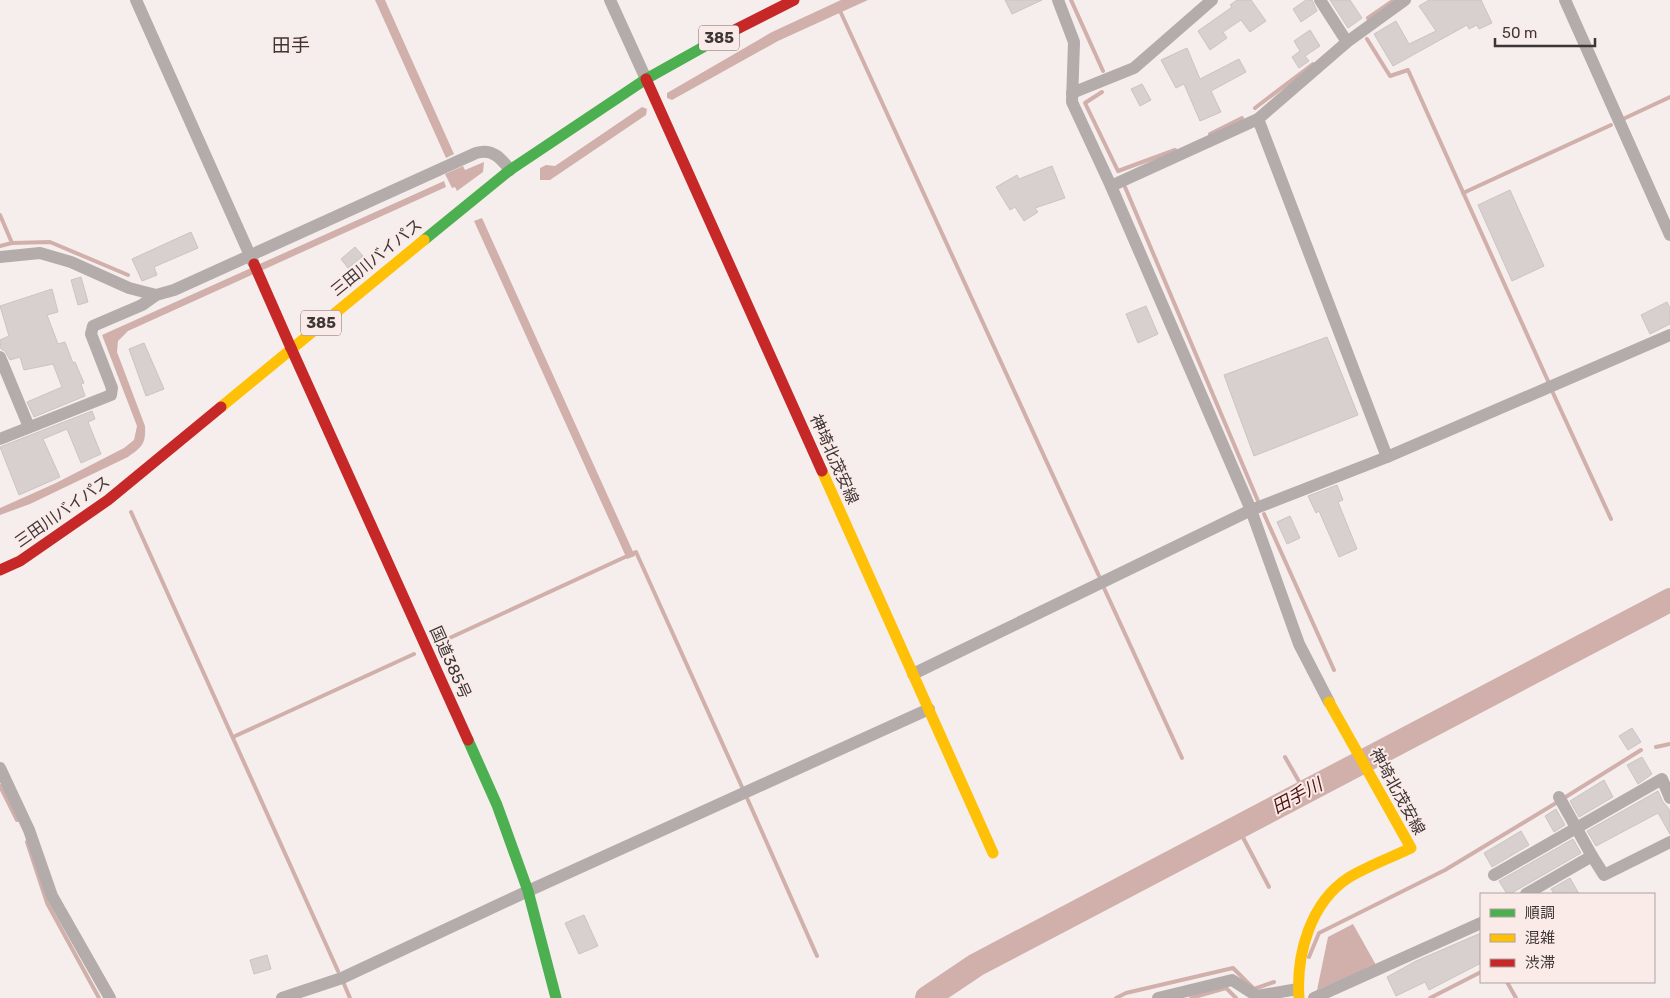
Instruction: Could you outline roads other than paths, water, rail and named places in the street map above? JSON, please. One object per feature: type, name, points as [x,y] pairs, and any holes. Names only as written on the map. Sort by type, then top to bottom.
[{"type":"main road","name":"三田川バイパス","points":[[0,570],[20,561],[108,500],[510,170],[646,79],[747,22],[794,0]]},
{"type":"main road","name":"神埼北茂安線","points":[[646,79],[993,854]]},
{"type":"main road","name":"国道385号","points":[[255,265],[497,804],[528,891],[556,998]]},
{"type":"main road","name":"神埼北茂安線","points":[[1298,993],[1298,967],[1302,946],[1311,923],[1326,902],[1342,883],[1411,848],[1332,706]]},
{"type":"street","points":[[136,0],[255,265]]},
{"type":"street","points":[[610,0],[646,79]]},
{"type":"street","points":[[1058,0],[1074,42],[1072,102],[1111,186],[1251,510],[1300,644],[1332,706]]},
{"type":"street","points":[[1072,93],[1134,68],[1212,0]]},
{"type":"street","points":[[1320,0],[1347,42]]},
{"type":"street","points":[[1111,186],[1258,119],[1347,42],[1405,0]]},
{"type":"street","points":[[1565,0],[1670,235]]},
{"type":"street","points":[[1258,119],[1387,457]]},
{"type":"street","points":[[0,439],[111,395],[112,388],[91,334],[93,326],[142,304],[156,294],[255,265],[476,153],[490,151],[502,159],[510,170]]},
{"type":"street","points":[[0,257],[40,252],[71,262],[129,288],[156,294]]},
{"type":"street","points":[[913,674],[1251,510],[1387,457],[1670,335]]},
{"type":"street","points":[[0,357],[30,427]]},
{"type":"street","points":[[282,998],[342,978],[528,891],[929,709]]},
{"type":"street","points":[[0,768],[29,830],[52,896],[110,998]]},
{"type":"street","points":[[1494,875],[1662,779],[1670,798]]},
{"type":"street","points":[[1559,797],[1604,874],[1670,842]]},
{"type":"street","points":[[1528,893],[1592,856]]},
{"type":"street","points":[[1314,998],[1480,923]]},
{"type":"street","points":[[1158,998],[1232,980],[1258,996],[1298,993]]},
{"type":"waterway","points":[[1071,0],[1103,71]]},
{"type":"waterway","points":[[1368,18],[1394,0]]},
{"type":"waterway","points":[[841,13],[1099,576]]},
{"type":"waterway","points":[[1367,39],[1390,76],[1408,70],[1548,381]]},
{"type":"waterway","points":[[1255,108],[1313,64]]},
{"type":"waterway","points":[[1102,92],[1085,103],[1118,171],[1175,150]]},
{"type":"waterway","points":[[1623,119],[1670,97]]},
{"type":"waterway","points":[[1210,134],[1242,118]]},
{"type":"waterway","points":[[1463,193],[1611,125]]},
{"type":"waterway","points":[[1125,187],[1258,501]]},
{"type":"waterway","points":[[0,215],[12,243]]},
{"type":"waterway","points":[[0,246],[12,243],[50,242],[128,275]]},
{"type":"waterway","points":[[1553,393],[1611,519]]},
{"type":"waterway","points":[[131,512],[338,971]]},
{"type":"waterway","points":[[1264,514],[1334,670]]},
{"type":"waterway","points":[[443,641],[636,552],[742,787]]},
{"type":"waterway","points":[[1104,588],[1182,758]]},
{"type":"waterway","name":"田手川","points":[[927,998],[976,965],[1670,600]]},
{"type":"waterway","points":[[233,737],[414,654]]},
{"type":"waterway","points":[[1656,747],[1670,744]]},
{"type":"waterway","points":[[1564,798],[1641,750]]},
{"type":"waterway","points":[[1285,757],[1305,792]]},
{"type":"waterway","points":[[0,786],[17,820]]},
{"type":"waterway","points":[[747,798],[817,956]]},
{"type":"waterway","points":[[1309,957],[1319,933],[1445,870],[1556,803]]},
{"type":"waterway","points":[[1238,828],[1269,887]]},
{"type":"waterway","points":[[27,842],[47,903],[99,998]]},
{"type":"waterway","points":[[1116,998],[1126,993],[1233,968],[1254,989],[1274,982]]},
{"type":"waterway","points":[[1430,998],[1480,973]]},
{"type":"waterway","points":[[1508,983],[1516,998]]},
{"type":"waterway","points":[[344,984],[350,998]]},
{"type":"waterway","points":[[1191,998],[1226,988],[1236,998]]},
{"type":"district","name":"田手","points":[[291,45]]}]
